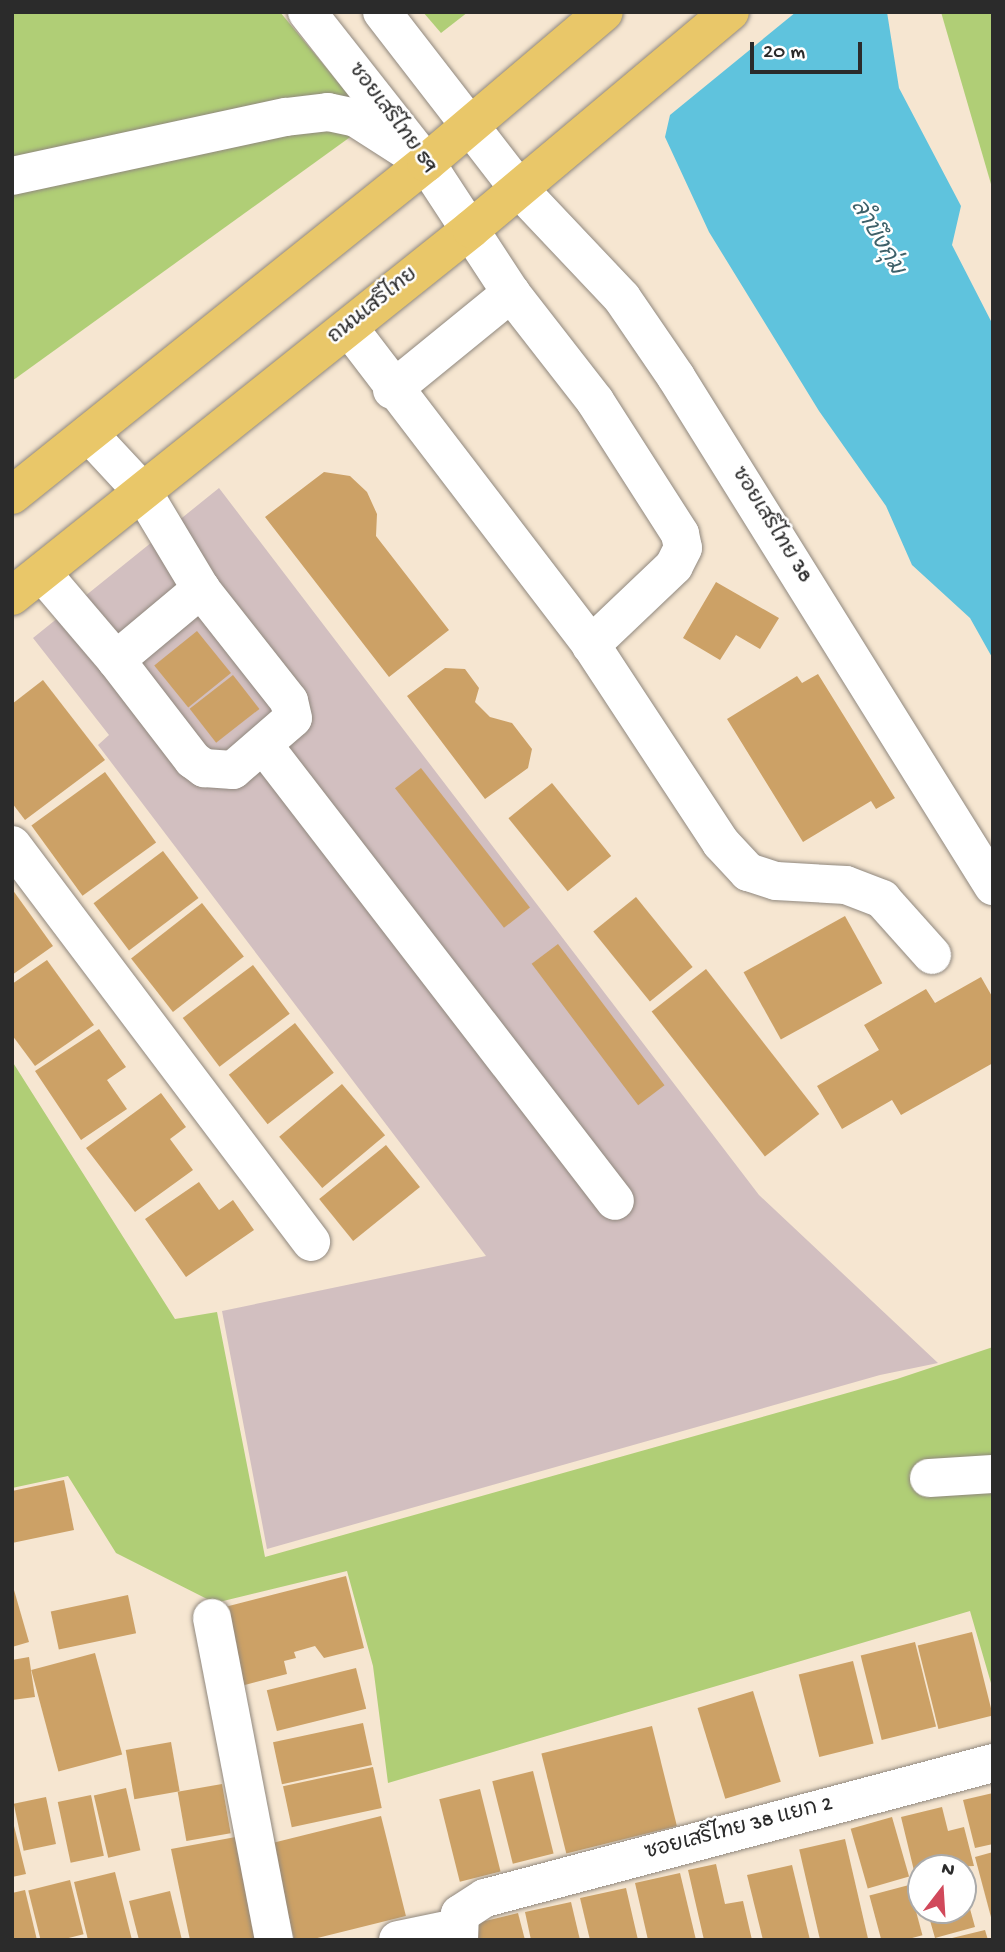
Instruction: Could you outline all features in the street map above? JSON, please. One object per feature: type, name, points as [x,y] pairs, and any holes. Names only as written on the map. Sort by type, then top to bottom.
[{"type":"main road","points":[[12,495],[426,163],[604,12]]},
{"type":"main road","name":"ถนนเสรีไทย","points":[[12,596],[471,229],[730,12]]},
{"type":"street","name":"ซอยเสรีไทย 59","points":[[307,12],[426,163],[511,293],[595,401],[680,534],[683,548],[674,566],[591,645]]},
{"type":"street","points":[[382,12],[470,126]]},
{"type":"street","points":[[12,176],[286,117],[328,112],[355,118],[426,163]]},
{"type":"street","name":"ซอยเสรีไทย 38","points":[[470,126],[519,189],[622,298],[669,366],[993,886]]},
{"type":"street","points":[[392,390],[511,293]]},
{"type":"street","points":[[349,328],[392,390],[591,645],[721,843],[748,872],[776,881],[846,885],[882,899],[932,955]]},
{"type":"street","points":[[42,573],[116,660],[193,760],[204,768],[233,770],[265,747],[288,725],[293,708],[201,589],[142,491],[89,434]]},
{"type":"street","points":[[116,660],[201,589]]},
{"type":"street","points":[[265,747],[615,1201]]},
{"type":"street","points":[[12,845],[311,1242]]},
{"type":"street","points":[[929,1478],[993,1474]]},
{"type":"street","points":[[212,1618],[274,1940]]},
{"type":"street","name":"ซอยเสรีไทย 38 แยก 2","points":[[457,1934],[465,1908],[485,1898],[993,1763]]},
{"type":"street","points":[[398,1940],[457,1934]]},
{"type":"shaded area","points":[[219,488],[759,1195],[938,1363],[880,1375],[267,1549],[222,1311],[486,1256],[98,745],[109,735],[33,638]]},
{"type":"green space","points":[[12,12],[280,12],[371,122],[12,381]]},
{"type":"green space","points":[[423,12],[468,12],[441,33]]},
{"type":"green space","points":[[941,12],[993,12],[993,191]]},
{"type":"green space","points":[[12,1061],[175,1319],[217,1312],[265,1557],[897,1379],[993,1347],[993,1690],[970,1611],[388,1783],[373,1666],[347,1571],[215,1603],[116,1553],[68,1476],[12,1488]]},
{"type":"water","name":"ลำบึงกุ่ม","points":[[796,12],[887,12],[899,88],[961,206],[952,245],[993,325],[993,659],[970,618],[912,565],[886,506],[819,411],[709,232],[665,137],[670,115]]},
{"type":"building","points":[[324,472],[350,476],[367,492],[377,514],[376,536],[449,630],[389,677],[265,517]]},
{"type":"building","points":[[716,582],[779,618],[760,649],[736,635],[720,660],[683,638]]},
{"type":"building","points":[[197,631],[231,673],[188,708],[154,666]]},
{"type":"building","points":[[445,668],[465,669],[479,688],[475,702],[490,717],[512,723],[532,749],[528,768],[485,799],[407,696]]},
{"type":"building","points":[[818,674],[895,798],[876,809],[871,801],[803,842],[727,719],[797,676],[802,683]]},
{"type":"building","points":[[233,675],[259,709],[216,743],[190,709]]},
{"type":"building","points":[[43,680],[105,760],[25,820],[12,803],[12,704]]},
{"type":"building","points":[[421,768],[530,907],[504,928],[395,788]]},
{"type":"building","points":[[105,772],[156,842],[83,896],[31,825]]},
{"type":"building","points":[[552,783],[611,856],[568,891],[508,818]]},
{"type":"building","points":[[163,851],[199,898],[129,950],[94,903]]},
{"type":"building","points":[[12,889],[53,946],[12,975]]},
{"type":"building","points":[[636,897],[693,967],[650,1002],[593,932]]},
{"type":"building","points":[[202,903],[244,957],[173,1012],[131,958]]},
{"type":"building","points":[[845,916],[882,983],[781,1040],[744,972]]},
{"type":"building","points":[[558,944],[665,1085],[638,1105],[532,964]]},
{"type":"building","points":[[47,960],[94,1025],[35,1066],[12,1035],[12,984]]},
{"type":"building","points":[[253,965],[290,1014],[219,1067],[183,1018]]},
{"type":"building","points":[[706,969],[819,1114],[765,1156],[652,1011]]},
{"type":"building","points":[[981,977],[993,998],[993,1063],[901,1115],[892,1100],[842,1129],[817,1086],[879,1050],[864,1025],[926,989],[935,1003]]},
{"type":"building","points":[[295,1023],[334,1073],[268,1124],[229,1075]]},
{"type":"building","points":[[99,1029],[126,1067],[107,1080],[127,1109],[81,1140],[35,1071]]},
{"type":"building","points":[[342,1084],[385,1135],[322,1188],[279,1137]]},
{"type":"building","points":[[161,1093],[186,1127],[170,1139],[193,1170],[135,1212],[86,1148]]},
{"type":"building","points":[[386,1145],[420,1187],[353,1241],[319,1199]]},
{"type":"building","points":[[199,1182],[219,1210],[233,1200],[254,1230],[186,1277],[145,1219]]},
{"type":"building","points":[[64,1480],[74,1530],[12,1543],[12,1491]]},
{"type":"building","points":[[346,1576],[364,1648],[324,1658],[315,1646],[294,1652],[296,1658],[284,1661],[287,1674],[241,1686],[221,1608]]},
{"type":"building","points":[[12,1583],[29,1642],[12,1647]]},
{"type":"building","points":[[128,1595],[136,1633],[59,1650],[51,1611]]},
{"type":"building","points":[[972,1632],[993,1715],[938,1729],[918,1646]]},
{"type":"building","points":[[915,1642],[936,1726],[882,1740],[861,1656]]},
{"type":"building","points":[[95,1653],[122,1754],[58,1772],[31,1670]]},
{"type":"building","points":[[29,1657],[35,1697],[12,1700],[12,1660]]},
{"type":"building","points":[[853,1661],[874,1743],[819,1757],[799,1675]]},
{"type":"building","points":[[356,1668],[366,1709],[277,1731],[267,1690]]},
{"type":"building","points":[[753,1691],[781,1782],[725,1799],[698,1708]]},
{"type":"building","points":[[363,1723],[372,1765],[282,1784],[273,1742]]},
{"type":"building","points":[[652,1726],[677,1826],[566,1854],[541,1754]]},
{"type":"building","points":[[171,1742],[180,1791],[134,1799],[126,1750]]},
{"type":"building","points":[[373,1767],[382,1808],[292,1827],[283,1786]]},
{"type":"building","points":[[533,1771],[554,1853],[513,1864],[492,1781]]},
{"type":"building","points":[[222,1784],[231,1833],[186,1841],[178,1792]]},
{"type":"building","points":[[126,1788],[140,1850],[108,1858],[94,1795]]},
{"type":"building","points":[[480,1789],[501,1871],[460,1882],[439,1799]]},
{"type":"building","points":[[993,1793],[993,1844],[975,1848],[963,1800]]},
{"type":"building","points":[[91,1795],[104,1856],[71,1863],[58,1802]]},
{"type":"building","points":[[46,1797],[56,1844],[24,1851],[14,1804]]},
{"type":"building","points":[[942,1807],[948,1831],[964,1827],[971,1854],[910,1854],[901,1817]]},
{"type":"building","points":[[381,1816],[406,1916],[309,1940],[294,1940],[270,1844]]},
{"type":"building","points":[[892,1817],[907,1877],[868,1888],[851,1829]]},
{"type":"building","points":[[12,1818],[26,1874],[12,1877]]},
{"type":"building","points":[[241,1836],[263,1940],[190,1940],[171,1849]]},
{"type":"building","points":[[845,1839],[868,1940],[820,1940],[799,1850]]},
{"type":"building","points":[[993,1852],[993,1921],[977,1865],[977,1856]]},
{"type":"building","points":[[716,1864],[725,1904],[743,1901],[752,1940],[704,1940],[688,1870]]},
{"type":"building","points":[[792,1865],[810,1940],[763,1940],[747,1875]]},
{"type":"building","points":[[115,1872],[132,1940],[88,1940],[74,1882]]},
{"type":"building","points":[[680,1873],[696,1940],[648,1940],[635,1883]]},
{"type":"building","points":[[70,1880],[84,1934],[61,1940],[41,1940],[28,1890]]},
{"type":"building","points":[[907,1886],[907,1924],[919,1924],[922,1935],[905,1940],[881,1940],[869,1896]]},
{"type":"building","points":[[626,1888],[638,1940],[590,1940],[580,1898]]},
{"type":"building","points":[[25,1890],[37,1940],[12,1940],[12,1893]]},
{"type":"building","points":[[170,1891],[182,1940],[139,1940],[129,1901]]},
{"type":"building","points":[[571,1902],[580,1940],[531,1940],[525,1912]]},
{"type":"building","points":[[518,1913],[525,1940],[477,1940],[473,1924]]},
{"type":"building","points":[[931,1924],[974,1924],[975,1927],[935,1938]]},
{"type":"building","points":[[985,1930],[988,1940],[948,1939]]}]
